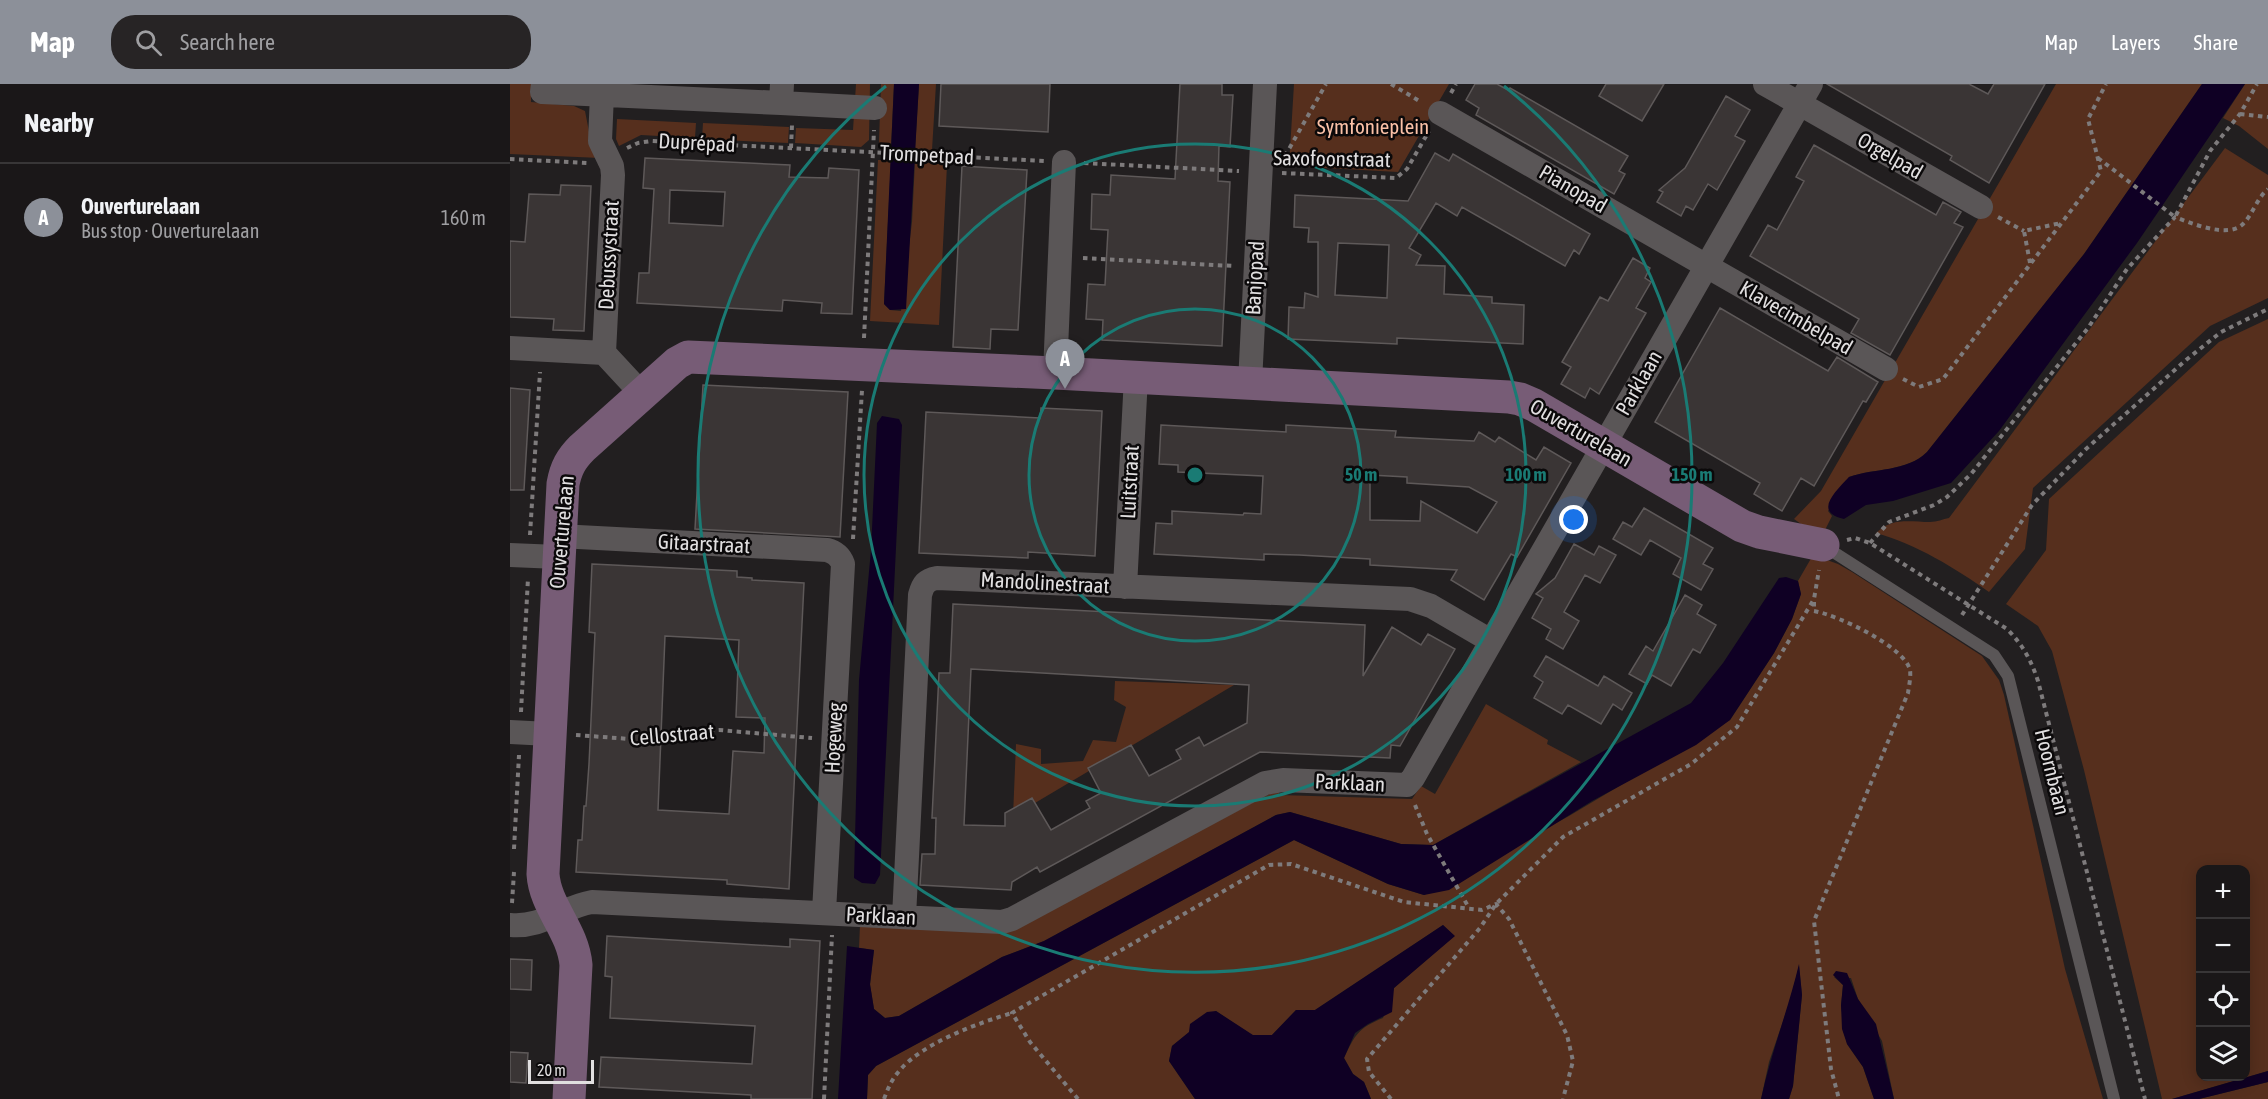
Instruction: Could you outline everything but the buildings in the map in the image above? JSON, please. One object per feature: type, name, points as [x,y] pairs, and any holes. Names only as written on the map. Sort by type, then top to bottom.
[{"type":"street","name":"Banjopad","points":[[1250,383],[1256,268],[1268,172],[1265,84]]},
{"type":"street","name":"Orgelpad","points":[[1765,84],[1805,94],[1981,207]]},
{"type":"street","name":"Duprépad","points":[[543,88],[602,94],[782,93],[875,108]]},
{"type":"street","name":"Debussystraat","points":[[602,94],[600,135],[613,175],[604,353]]},
{"type":"street","name":"Parklaan","points":[[511,925],[532,925],[582,903],[592,902],[1002,922],[1012,919],[1274,780],[1407,785],[1805,94]]},
{"type":"street","name":"Pianopad","points":[[1440,112],[1706,266]]},
{"type":"street","points":[[1055,373],[1064,162]]},
{"type":"street","name":"Klavecimbelpad","points":[[1706,266],[1886,369]]},
{"type":"street","points":[[510,348],[604,353],[642,394]]},
{"type":"street","name":"Ouverturelaan","points":[[569,1099],[576,965],[571,939],[546,890],[526,733],[539,551],[571,459],[677,363],[688,357],[1136,377],[1520,399],[1742,526],[1759,532],[1823,545]]},
{"type":"street","name":"Luitstraat","points":[[1125,587],[1136,377]]},
{"type":"street","name":"Gitaarstraat","points":[[539,551],[827,550],[837,554],[843,564]]},
{"type":"street","name":"Hogeweg","points":[[829,913],[834,740],[843,564]]},
{"type":"street","name":"Mandolinestraat","points":[[904,917],[922,587],[930,579],[1410,599],[1431,606],[1491,641]]},
{"type":"lane","name":"Hoornbaan","points":[[1823,545],[1994,655],[2005,667],[2114,1099]]},
{"type":"path","points":[[1268,172],[1326,84]]},
{"type":"path","points":[[1391,84],[1440,112]]},
{"type":"path","points":[[1886,369],[1919,387],[1943,379],[2101,171],[2088,119],[2106,84]]},
{"type":"path","points":[[1870,543],[1889,522],[1934,505],[1971,474],[2088,328],[2127,269],[2175,217],[2210,151],[2240,114],[2257,84]]},
{"type":"path","points":[[843,564],[851,550],[854,536],[875,108]]},
{"type":"path","name":"Saxofoonstraat","points":[[1268,172],[1396,178],[1407,169],[1440,112]]},
{"type":"path","points":[[2240,114],[2268,117]]},
{"type":"path","name":"Duprépad","points":[[608,157],[638,143],[651,141],[791,148]]},
{"type":"path","name":"Trompetpad","points":[[791,148],[1268,172]]},
{"type":"path","points":[[510,159],[589,163],[599,162],[608,157]]},
{"type":"path","points":[[2098,158],[2175,217],[2198,226],[2219,230],[2236,229],[2244,224],[2268,189]]},
{"type":"path","points":[[2030,264],[2024,231],[2062,222]]},
{"type":"path","points":[[1060,256],[1256,268]]},
{"type":"path","points":[[1954,629],[2032,505],[2086,449],[2221,332],[2268,309]]},
{"type":"path","points":[[514,857],[526,733],[539,551],[541,350]]},
{"type":"path","points":[[1823,545],[1814,611],[1828,613],[1851,623],[1881,642],[1905,658],[1910,672],[1908,693],[1814,921],[1832,1068],[1839,1099]]},
{"type":"path","points":[[1391,1099],[1369,1072],[1367,1059],[1480,928],[1496,904],[1563,837],[1691,764],[1737,727],[1814,599]]},
{"type":"path","name":"Cellostraat","points":[[526,733],[630,739],[650,736],[685,736],[698,731],[719,730],[834,740]]},
{"type":"path","points":[[1407,785],[1427,834],[1469,908]]},
{"type":"path","points":[[884,1099],[891,1082],[901,1068],[924,1050],[955,1035],[1012,1013],[1269,865],[1291,864],[1404,902],[1482,910],[1496,904]]},
{"type":"path","points":[[511,925],[514,869]]},
{"type":"path","points":[[1496,904],[1509,919],[1567,1035],[1573,1061],[1563,1099]]},
{"type":"path","points":[[824,1099],[829,913]]},
{"type":"path","points":[[1012,1013],[1030,1042],[1078,1099]]},
{"type":"green space","points":[[510,84],[531,84],[531,102],[574,106],[585,111],[591,142],[600,158],[510,154]]},
{"type":"green space","points":[[856,84],[870,84],[869,140],[861,147],[795,143],[796,128],[853,130]]},
{"type":"green space","points":[[881,84],[894,84],[891,148],[880,147],[879,141]]},
{"type":"green space","points":[[919,84],[936,84],[932,150],[915,149]]},
{"type":"green space","name":"Symfonieplein","points":[[1294,84],[1449,84],[1398,172],[1289,166]]},
{"type":"green space","points":[[2056,84],[2202,84],[2084,254],[1927,452],[1910,463],[1849,477],[1828,511],[1832,516],[1825,530],[1801,524],[1794,519],[1821,491]]},
{"type":"green space","points":[[2245,84],[2268,84],[2268,149],[2239,126],[2223,118]]},
{"type":"green space","points":[[617,119],[696,123],[695,138],[641,135],[619,146],[616,139]]},
{"type":"green space","points":[[703,123],[789,127],[788,143],[702,139]]},
{"type":"green space","points":[[2225,148],[2268,175],[2268,298],[2210,326],[2033,488],[2025,549],[1989,592],[1935,558],[1906,543],[1876,533],[1895,522],[1933,522],[1949,518]]},
{"type":"green space","points":[[878,160],[891,160],[884,304],[890,310],[901,311],[912,222],[915,161],[947,165],[939,325],[870,321]]},
{"type":"green space","points":[[2268,319],[2268,1071],[2250,1076],[2250,865],[2196,865],[2196,1081],[2234,1081],[2172,1099],[2162,1099],[2084,770],[2052,651],[2038,626],[2006,604],[2046,550],[2049,499],[2219,342]]},
{"type":"green space","points":[[1813,555],[1852,572],[1982,656],[1999,680],[2065,969],[2103,1099],[1894,1099],[1882,1041],[1858,999],[1851,978],[1834,977],[1843,985],[1841,1006],[1847,1044],[1863,1067],[1874,1099],[1789,1099],[1793,1086],[1802,995],[1799,966],[1790,1001],[1769,1062],[1761,1099],[1371,1099],[1364,1082],[1353,1074],[1344,1058],[1358,1033],[1383,1018],[1394,988],[1454,936],[1443,925],[1315,1010],[1296,1010],[1272,1035],[1253,1036],[1216,1011],[1172,1046],[1169,1061],[1195,1099],[867,1099],[868,1075],[876,1066],[1294,840],[1388,884],[1424,895],[1569,816],[1730,720],[1774,653],[1792,619],[1801,594],[1798,581]]},
{"type":"green space","points":[[1115,681],[1234,685],[1013,816],[1016,744],[1041,749],[1041,764],[1083,761],[1093,740],[1116,742],[1126,707],[1114,700]]},
{"type":"green space","points":[[1486,704],[1548,740],[1547,744],[1581,762],[1433,845],[1401,844],[1290,812],[1276,815],[1044,941],[1002,957],[899,1016],[885,1018],[874,1009],[870,985],[874,950],[859,948],[860,925],[1002,933],[1279,789],[1279,795],[1412,799],[1421,786],[1435,794]]},
{"type":"green space","points":[[2268,1082],[2268,1099],[2199,1099]]},
{"type":"shaded area","points":[[894,84],[919,84],[906,309],[890,310],[884,304]]},
{"type":"shaded area","points":[[2202,84],[2245,84],[2137,243],[1999,431],[1951,483],[1893,501],[1866,505],[1844,519],[1830,512],[1828,507],[1833,495],[1849,477],[1910,463],[1927,452],[2084,254]]},
{"type":"shaded area","points":[[882,416],[899,419],[902,425],[880,875],[875,884],[862,883],[854,878],[859,680],[871,550],[877,423]]},
{"type":"shaded area","points":[[1786,577],[1798,581],[1801,594],[1792,619],[1774,653],[1730,720],[1696,745],[1592,801],[1449,890],[1424,895],[1388,884],[1294,840],[876,1066],[868,1075],[867,1099],[838,1099],[847,946],[874,950],[870,984],[874,1009],[885,1018],[899,1016],[1002,957],[1044,941],[1276,815],[1290,812],[1401,844],[1433,845],[1691,703],[1723,663],[1779,578]]},
{"type":"shaded area","points":[[1443,925],[1455,936],[1394,988],[1392,1012],[1355,1033],[1344,1058],[1353,1074],[1364,1082],[1371,1099],[1195,1099],[1169,1061],[1172,1046],[1189,1032],[1190,1024],[1207,1012],[1216,1011],[1253,1035],[1272,1035],[1296,1010],[1315,1010]]},
{"type":"shaded area","points":[[1799,964],[1802,995],[1793,1086],[1789,1099],[1761,1099],[1790,998]]},
{"type":"shaded area","points":[[1836,971],[1847,973],[1858,999],[1876,1024],[1894,1099],[1874,1099],[1863,1067],[1847,1044],[1842,1029],[1843,985],[1833,975]]},
{"type":"shaded area","points":[[2268,1071],[2268,1082],[2199,1099],[2172,1099],[2234,1081],[2250,1081],[2250,1076]]},
{"type":"place","name":"Ouverturelaan","points":[[1065,389]]}]
